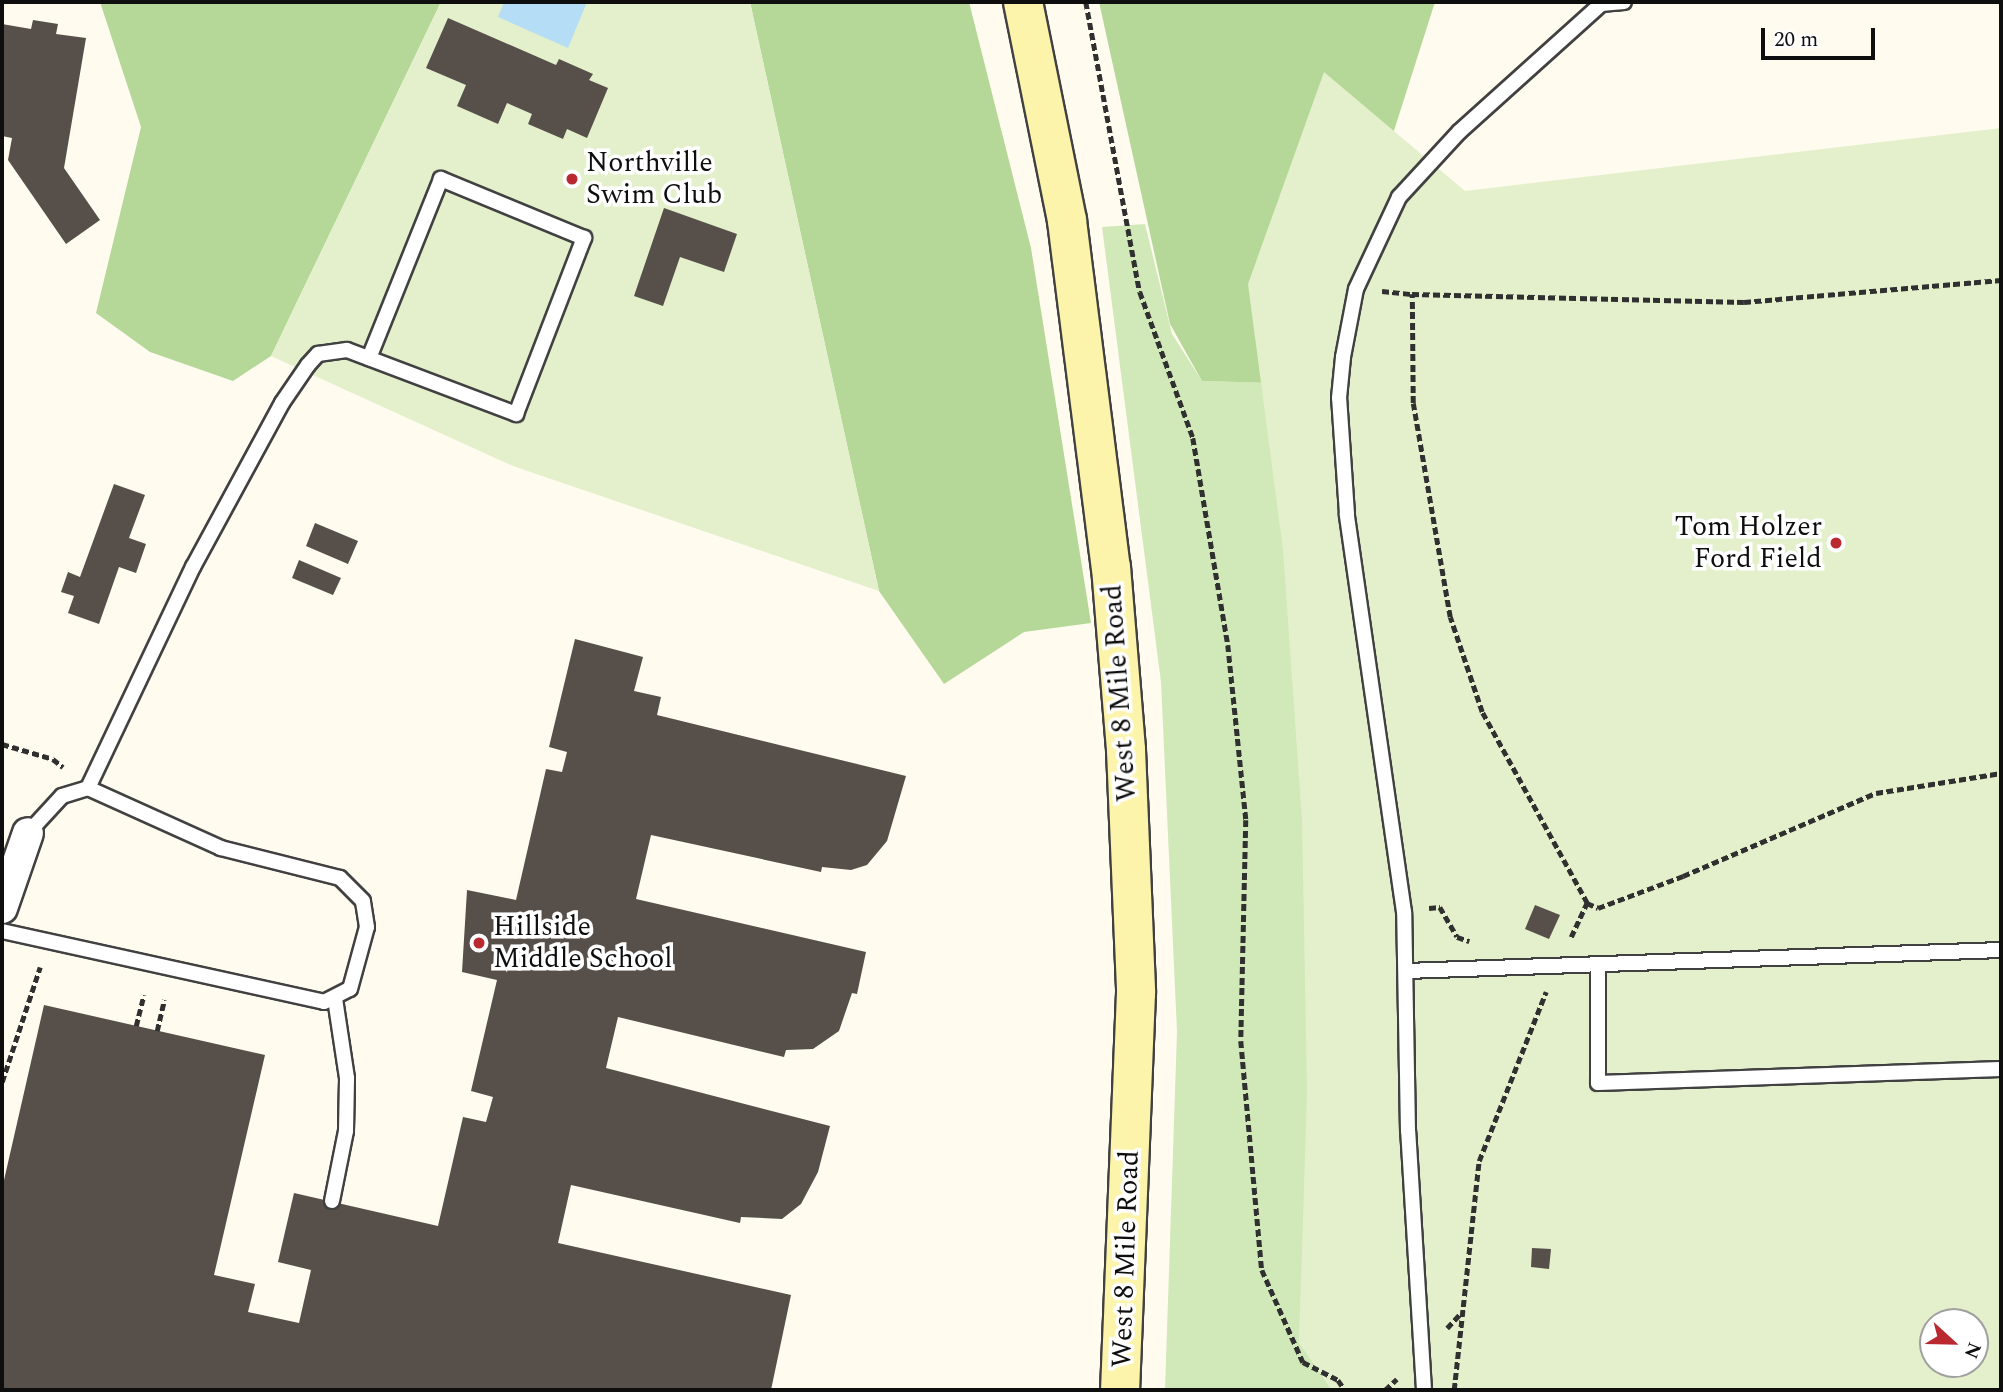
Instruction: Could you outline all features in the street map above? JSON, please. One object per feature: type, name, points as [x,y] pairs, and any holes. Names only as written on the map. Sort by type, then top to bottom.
[{"type":"main road","name":"West 8 Mile Road","points":[[1023,2],[1069,235],[1111,567],[1126,750],[1136,993],[1120,1390]]},
{"type":"street","points":[[2,908],[28,833]]},
{"type":"lane","points":[[1424,1390],[1408,1131],[1404,912],[1347,514],[1339,398],[1348,319],[1369,257],[1415,178],[1601,4],[1624,2]]},
{"type":"lane","points":[[88,789],[193,568],[282,403],[318,354],[346,350],[516,414],[584,238],[441,179],[369,358]]},
{"type":"lane","points":[[2,931],[300,998],[335,999],[350,989],[367,927],[363,901],[340,878],[221,848],[88,789],[62,796],[28,833]]},
{"type":"lane","points":[[1406,971],[2001,950]]},
{"type":"lane","points":[[1598,964],[1598,1083],[2001,1069]]},
{"type":"lane","points":[[332,1202],[346,1131],[347,1078],[346,1043],[335,999]]},
{"type":"path","points":[[1086,2],[1140,292],[1193,438],[1228,645],[1246,820],[1241,1041],[1262,1270],[1303,1362],[1338,1380],[1345,1390]]},
{"type":"path","points":[[2001,280],[1744,302],[1412,294],[1413,403],[1450,617],[1482,712],[1587,903],[1598,908],[1683,876],[1876,793],[2001,773]]},
{"type":"path","points":[[2,744],[53,759],[88,789]]},
{"type":"path","points":[[1571,937],[1587,903]]},
{"type":"path","points":[[1404,912],[1440,907],[1457,937],[1476,944]]},
{"type":"path","points":[[2,1082],[47,941]]},
{"type":"path","points":[[1454,1390],[1479,1161],[1547,989]]},
{"type":"path","points":[[136,1026],[144,995]]},
{"type":"path","points":[[157,1031],[164,1000]]},
{"type":"green space","points":[[100,2],[441,2],[271,356],[233,381],[150,352],[96,313],[141,127]]},
{"type":"green space","name":"Northville Swim Club","points":[[441,2],[750,2],[879,591],[513,466],[271,356]]},
{"type":"green space","points":[[750,2],[969,2],[1031,248],[1091,623],[1024,632],[944,684],[879,591]]},
{"type":"green space","points":[[1099,2],[1435,2],[1377,184],[1271,383],[1202,381],[1170,324]]},
{"type":"green space","points":[[1324,72],[1465,191],[2001,128],[2001,1390],[1332,1390],[1299,1342],[1307,1092],[1302,821],[1283,550],[1248,284]]},
{"type":"green space","points":[[1145,224],[1172,334],[1202,381],[1271,383],[1373,882],[1299,1342],[1332,1390],[1165,1390],[1177,1032],[1161,682],[1102,227]]},
{"type":"water","points":[[504,2],[587,2],[568,48],[498,17]]},
{"type":"building","points":[[448,18],[556,65],[559,59],[593,74],[589,80],[608,88],[587,138],[567,129],[563,139],[528,124],[532,114],[507,103],[498,124],[457,106],[466,85],[426,68]]},
{"type":"building","points":[[33,20],[58,24],[56,34],[86,38],[64,168],[100,220],[66,244],[8,160],[12,138],[2,136],[2,24],[31,29]]},
{"type":"building","points":[[664,208],[737,234],[724,272],[680,257],[663,306],[634,296]]},
{"type":"building","points":[[114,484],[145,495],[129,538],[146,544],[136,573],[119,567],[99,624],[68,613],[74,596],[61,592],[68,572],[80,577]]},
{"type":"building","points":[[315,523],[358,541],[348,564],[306,546]]},
{"type":"building","points":[[299,560],[341,578],[333,595],[292,578]]},
{"type":"building","points":[[575,639],[643,657],[634,691],[661,697],[657,715],[906,776],[887,841],[867,865],[851,870],[822,867],[821,872],[651,835],[636,899],[866,952],[857,994],[852,993],[839,1031],[813,1049],[786,1050],[784,1057],[618,1017],[606,1068],[830,1126],[818,1172],[801,1204],[782,1219],[741,1217],[740,1223],[571,1185],[558,1243],[791,1295],[771,1390],[2,1390],[2,1189],[44,1005],[265,1055],[214,1275],[255,1284],[248,1312],[299,1323],[311,1270],[278,1262],[294,1193],[438,1226],[463,1117],[486,1122],[493,1097],[471,1091],[497,980],[462,972],[467,890],[516,900],[546,769],[562,772],[567,752],[549,747]]},
{"type":"building","points":[[1535,905],[1560,915],[1549,939],[1525,929]]},
{"type":"building","points":[[1532,1248],[1551,1249],[1549,1269],[1531,1267]]},
{"type":"place","name":"Northville Swim Club","points":[[572,179]]},
{"type":"place","name":"Tom Holzer Ford Field","points":[[1836,543]]},
{"type":"place","name":"Hillside Middle School","points":[[479,943]]}]
